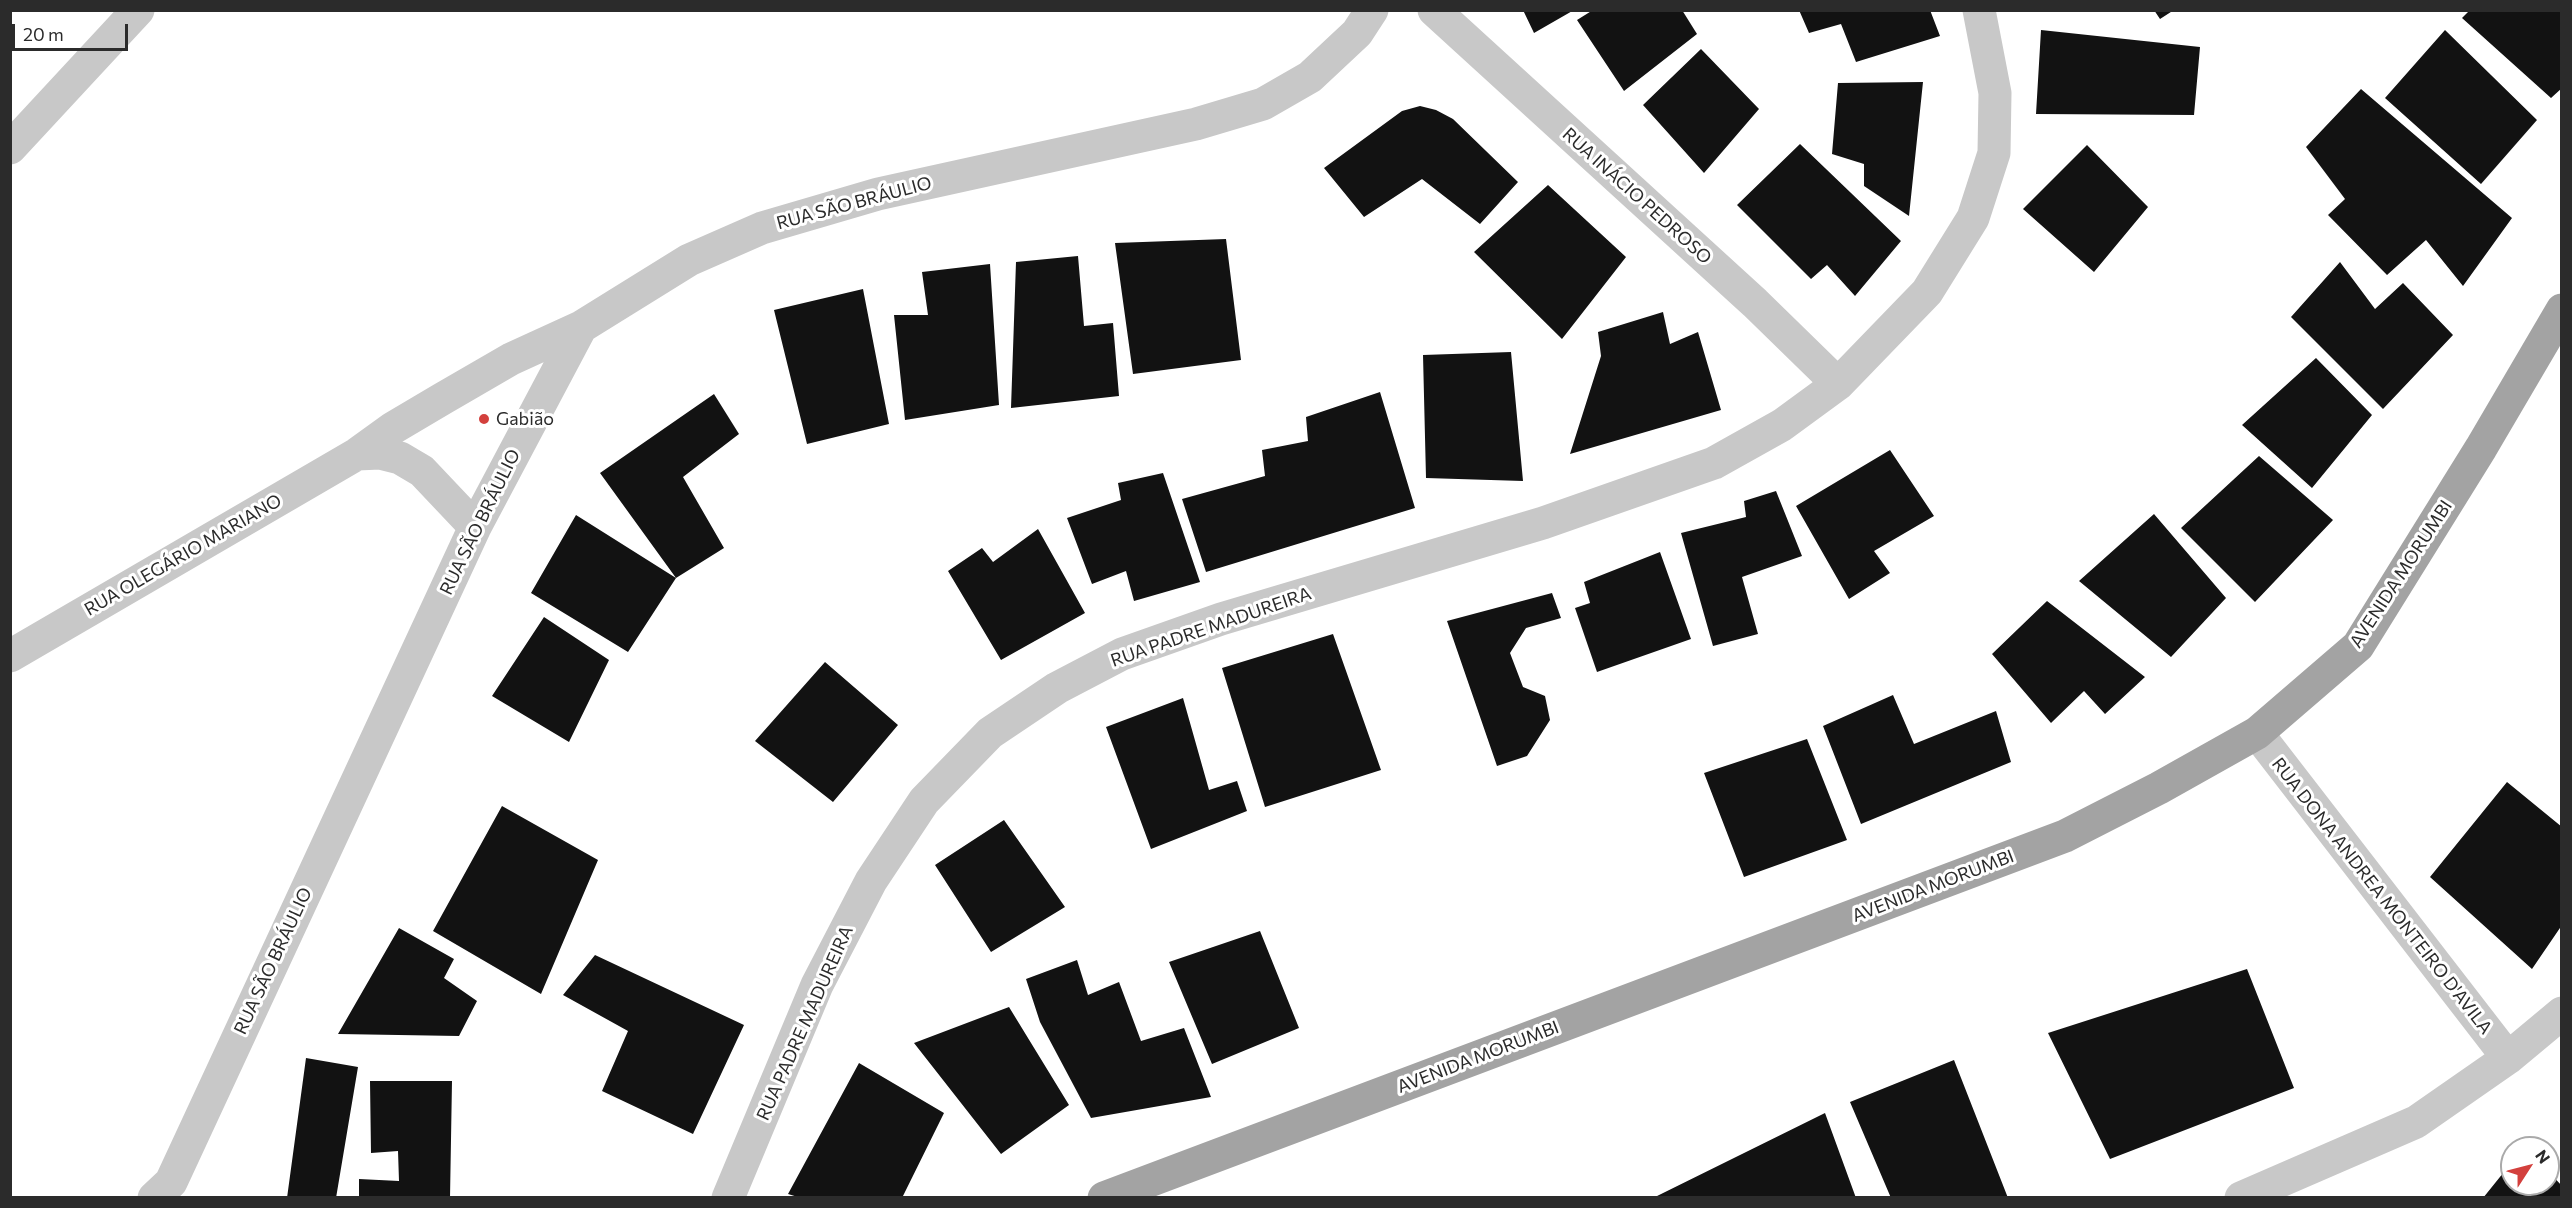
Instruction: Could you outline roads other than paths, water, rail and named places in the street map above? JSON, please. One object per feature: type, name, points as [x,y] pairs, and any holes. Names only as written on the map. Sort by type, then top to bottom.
[{"type":"main road","name":"AVENIDA MORUMBI","points":[[1104,1197],[2065,836],[2159,788],[2257,733],[2358,646],[2481,448],[2562,310]]},
{"type":"street","points":[[10,148],[138,10]]},
{"type":"street","name":"RUA SÃO BRÁULIO","points":[[166,1192],[475,527],[580,327],[689,260],[762,228],[878,194],[1196,124],[1263,104],[1310,78],[1357,33],[1372,10]]},
{"type":"street","name":"RUA INÁCIO PEDROSO","points":[[1434,10],[1755,303],[1838,384]]},
{"type":"street","name":"RUA PADRE MADUREIRA","points":[[728,1197],[818,985],[871,881],[924,801],[990,733],[1057,688],[1122,654],[1221,619],[1543,523],[1714,464],[1782,425],[1838,384],[1927,292],[1973,218],[1994,153],[1995,93],[1979,10]]},
{"type":"street","name":"RUA OLEGÁRIO MARIANO","points":[[10,656],[357,454],[393,428],[452,393],[511,359],[580,327]]},
{"type":"street","points":[[357,454],[380,453],[400,458],[415,467],[475,527]]},
{"type":"street","name":"RUA DONA ANDREA MONTEIRO D'AVILA","points":[[2257,733],[2508,1058]]},
{"type":"street","points":[[2241,1197],[2416,1122],[2508,1058],[2562,1013]]},
{"type":"place","name":"Gabião","points":[[484,419]]}]
